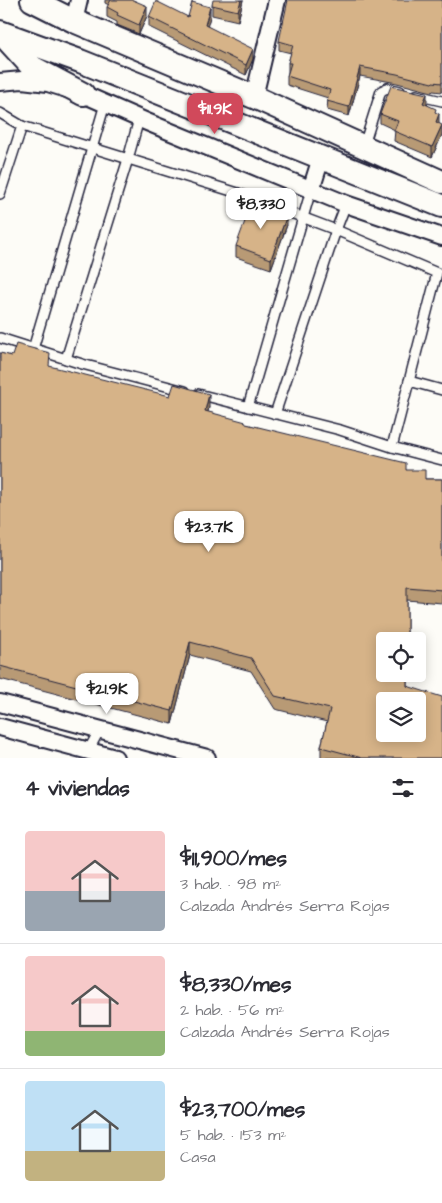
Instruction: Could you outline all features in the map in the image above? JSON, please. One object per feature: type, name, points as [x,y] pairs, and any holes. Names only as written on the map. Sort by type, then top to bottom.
[{"type":"main road","points":[[32,0],[76,11],[254,97],[442,182]]},
{"type":"main road","points":[[0,32],[32,67],[83,94]]},
{"type":"main road","points":[[0,32],[80,60],[442,206]]},
{"type":"main road","points":[[321,158],[331,132]]},
{"type":"street","points":[[254,97],[277,0]]},
{"type":"street","points":[[0,82],[22,80],[48,82],[83,94],[346,204],[442,237]]},
{"type":"street","points":[[311,190],[321,158]]},
{"type":"street","points":[[0,703],[207,758]]},
{"type":"street","points":[[0,727],[86,754],[115,758]]},
{"type":"lane","points":[[363,146],[381,91],[387,88],[442,101]]},
{"type":"lane","points":[[33,349],[106,104]]},
{"type":"lane","points":[[0,113],[22,126],[238,193],[336,230],[437,273],[392,447]]},
{"type":"lane","points":[[66,359],[139,119]]},
{"type":"lane","points":[[0,194],[22,126]]},
{"type":"lane","points":[[0,161],[9,164]]},
{"type":"lane","points":[[248,407],[311,190]]},
{"type":"lane","points":[[275,414],[346,204]]},
{"type":"lane","points":[[0,338],[66,359],[340,430],[392,447],[442,460]]},
{"type":"lane","points":[[409,381],[442,390]]},
{"type":"lane","points":[[86,754],[100,730]]},
{"type":"building","points":[[111,0],[133,0],[147,6],[139,25],[117,15],[118,13],[107,7]]},
{"type":"building","points":[[213,0],[241,0],[238,11],[212,5]]},
{"type":"building","points":[[288,0],[442,0],[442,83],[432,83],[360,67],[349,107],[327,101],[330,90],[287,76],[293,45],[279,41]]},
{"type":"building","points":[[156,1],[188,17],[192,2],[210,7],[205,25],[253,49],[246,65],[149,17]]},
{"type":"building","points":[[391,86],[427,94],[423,103],[436,109],[435,112],[439,114],[436,122],[442,125],[432,147],[394,131],[398,121],[380,114]]},
{"type":"building","points":[[252,202],[287,215],[271,259],[236,246]]},
{"type":"building","points":[[16,344],[50,353],[49,366],[170,396],[174,384],[209,394],[205,411],[246,422],[246,424],[406,463],[406,470],[425,470],[425,479],[442,479],[442,590],[407,587],[407,632],[376,632],[376,682],[407,682],[407,686],[442,697],[442,758],[362,758],[321,747],[330,709],[275,696],[251,658],[190,642],[172,711],[0,666],[0,353],[12,356]]}]
